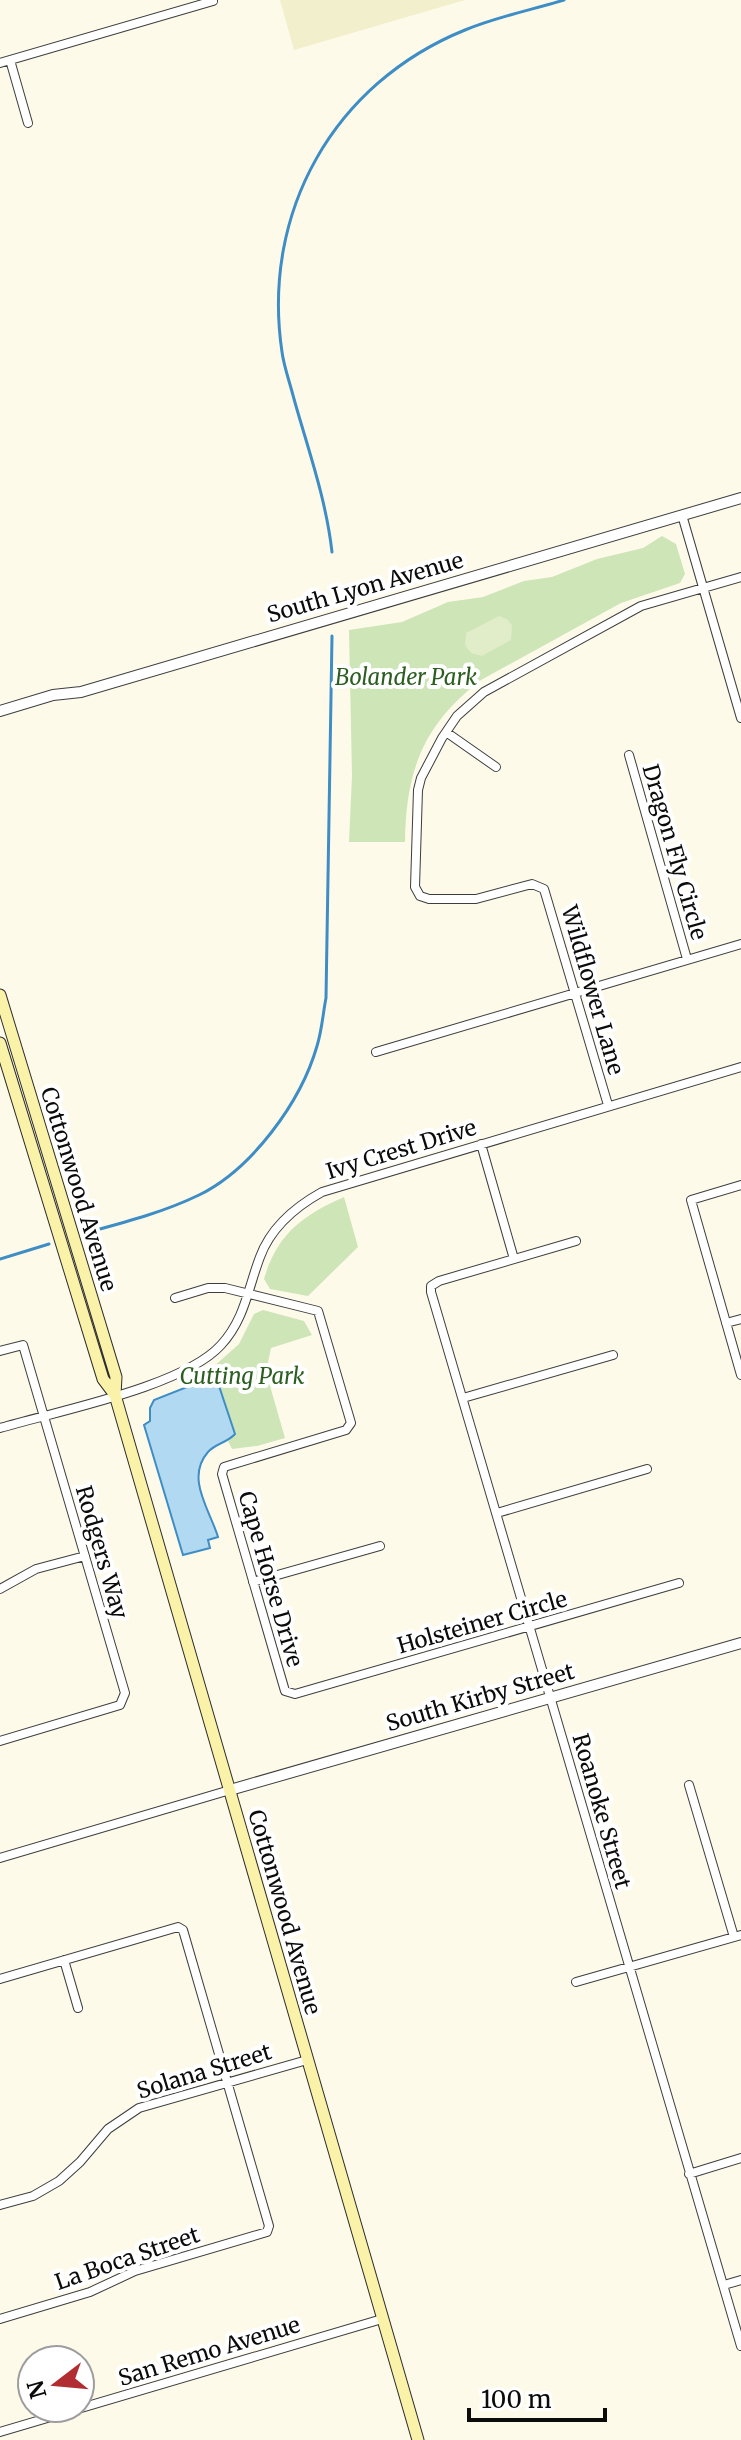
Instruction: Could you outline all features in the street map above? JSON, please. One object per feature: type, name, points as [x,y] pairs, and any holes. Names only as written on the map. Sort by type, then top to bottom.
[{"type":"main road","name":"Cottonwood Avenue","points":[[0,995],[5,1032],[116,1377],[115,1395],[418,2440]]},
{"type":"main road","name":"Cottonwood Avenue","points":[[0,1043],[103,1379],[115,1395]]},
{"type":"street","points":[[28,123],[5,62],[213,1]]},
{"type":"street","name":"South Lyon Avenue","points":[[0,711],[53,695],[81,692],[741,498]]},
{"type":"street","points":[[682,515],[741,718]]},
{"type":"street","points":[[496,767],[446,732],[468,704],[484,692],[641,606],[741,577]]},
{"type":"street","name":"Wildflower Lane","points":[[446,732],[434,751],[418,790],[415,887],[420,896],[429,899],[476,899],[532,884],[541,886],[546,893],[608,1105]]},
{"type":"street","name":"Dragon Fly Circle","points":[[629,755],[687,959]]},
{"type":"street","points":[[376,1052],[741,944]]},
{"type":"street","name":"Ivy Crest Drive","points":[[0,1428],[172,1377],[205,1359],[231,1332],[242,1314],[266,1243],[288,1214],[305,1201],[341,1185],[741,1067]]},
{"type":"street","points":[[481,1144],[514,1259],[576,1241]]},
{"type":"street","points":[[741,1185],[691,1200],[741,1375]]},
{"type":"street","name":"Roanoke Street","points":[[514,1259],[431,1286],[741,2346]]},
{"type":"street","points":[[175,1298],[216,1287],[249,1294]]},
{"type":"street","name":"Cape Horse Drive","points":[[249,1294],[318,1311],[351,1423],[346,1430],[224,1467],[222,1474],[285,1691],[295,1694]]},
{"type":"street","points":[[726,1323],[741,1319]]},
{"type":"street","name":"Rodgers Way","points":[[0,1351],[23,1345],[125,1693],[120,1705],[0,1741]]},
{"type":"street","points":[[463,1398],[613,1355]]},
{"type":"street","points":[[497,1513],[647,1469]]},
{"type":"street","points":[[253,1582],[380,1546]]},
{"type":"street","points":[[0,1589],[36,1569],[85,1556]]},
{"type":"street","name":"Holsteiner Circle","points":[[295,1694],[679,1583]]},
{"type":"street","name":"South Kirby Street","points":[[230,1790],[741,1643]]},
{"type":"street","points":[[576,1982],[738,1936],[689,1785]]},
{"type":"street","points":[[0,1858],[230,1790]]},
{"type":"street","points":[[0,1979],[178,1927],[183,1930],[228,2082]]},
{"type":"street","points":[[64,1960],[78,2008]]},
{"type":"street","name":"Solana Street","points":[[0,2205],[33,2196],[59,2181],[108,2129],[128,2114],[152,2104],[307,2060]]},
{"type":"street","name":"La Boca Street","points":[[0,2319],[90,2292],[135,2271],[267,2232],[269,2226],[228,2082]]},
{"type":"street","points":[[689,2174],[741,2158]]},
{"type":"street","points":[[724,2285],[741,2280]]},
{"type":"street","name":"San Remo Avenue","points":[[0,2432],[382,2319]]},
{"type":"shaded area","points":[[280,0],[465,0],[294,50]]},
{"type":"green space","name":"Bolander Park","points":[[662,536],[676,544],[685,574],[680,583],[621,603],[481,680],[445,714],[422,751],[409,793],[405,842],[349,842],[352,776],[349,630],[402,622],[448,602],[483,597],[524,581],[552,577],[597,559],[643,548]]},
{"type":"green space","points":[[499,616],[512,625],[511,640],[482,656],[471,653],[465,645],[466,633]]},
{"type":"green space","points":[[344,1197],[358,1247],[308,1296],[270,1289],[264,1279],[269,1263],[284,1238],[304,1219]]},
{"type":"green space","name":"Cutting Park","points":[[263,1310],[304,1321],[312,1335],[271,1348],[266,1372],[285,1438],[232,1449],[228,1441],[235,1434],[211,1380],[204,1375],[239,1344],[254,1314]]},
{"type":"water","points":[[207,1379],[218,1383],[235,1434],[208,1452],[199,1472],[201,1494],[218,1537],[208,1540],[210,1548],[183,1555],[144,1425],[150,1421],[150,1408],[154,1400]]},
{"type":"waterway","points":[[332,552],[321,493],[282,352],[278,300],[283,250],[296,203],[316,158],[344,118],[378,83],[419,53],[465,30],[564,0]]},
{"type":"waterway","points":[[89,1232],[172,1207],[199,1195],[238,1169],[287,1111],[310,1067],[319,1040],[326,998],[332,636]]},
{"type":"waterway","points":[[0,1259],[49,1244]]}]
